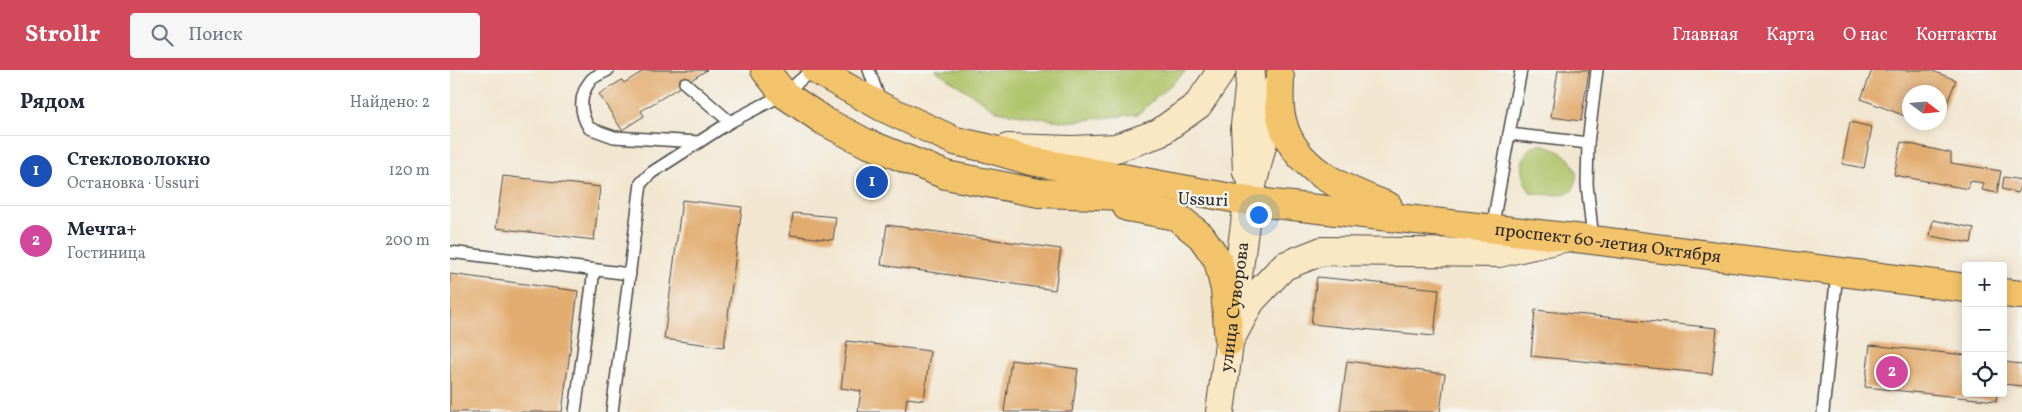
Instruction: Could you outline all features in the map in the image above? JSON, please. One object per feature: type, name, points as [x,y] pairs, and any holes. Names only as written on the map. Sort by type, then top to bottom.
[{"type":"highway","name":"Ussuri","points":[[766,70],[784,94],[824,121],[864,142],[946,175],[1039,194],[1248,201]]},
{"type":"highway","name":"Ussuri","points":[[816,70],[882,107],[955,141],[1032,161],[1248,201]]},
{"type":"highway","points":[[1280,74],[1281,119],[1292,147],[1318,172],[1351,192],[1432,222]]},
{"type":"highway","points":[[1039,194],[1136,208],[1176,216],[1201,236],[1218,260],[1225,290],[1229,342]]},
{"type":"highway","name":"проспект 60-летия Октября","points":[[1248,201],[1580,239],[1962,288]]},
{"type":"highway","points":[[2007,293],[2022,295]]},
{"type":"main road","points":[[987,148],[1072,150],[1116,148],[1159,132],[1198,105],[1222,70]]},
{"type":"main road","name":"улица Суворова","points":[[1248,201],[1245,125],[1251,70]]},
{"type":"main road","name":"улица Суворова","points":[[1220,412],[1248,201],[1280,74]]},
{"type":"main road","points":[[1229,342],[1252,301],[1284,266],[1322,251],[1499,253],[1580,239]]},
{"type":"lane","points":[[608,70],[591,80],[582,97],[582,115],[589,128],[614,137],[699,142]]},
{"type":"lane","points":[[612,412],[640,183],[651,173],[730,122],[784,94],[812,70]]},
{"type":"lane","points":[[869,70],[882,107]]},
{"type":"lane","points":[[1492,229],[1521,70]]},
{"type":"lane","points":[[1580,239],[1587,184],[1588,143],[1597,70]]},
{"type":"lane","points":[[686,83],[730,122]]},
{"type":"lane","points":[[1509,134],[1588,143]]},
{"type":"lane","points":[[450,252],[630,274]]},
{"type":"lane","points":[[575,412],[594,270]]},
{"type":"lane","points":[[1823,412],[1836,272]]},
{"type":"green space","points":[[935,70],[1187,70],[1138,114],[1066,122],[997,111]]},
{"type":"green space","points":[[1541,144],[1557,150],[1570,160],[1574,166],[1576,182],[1572,191],[1557,195],[1531,193],[1522,175],[1522,164],[1531,146]]},
{"type":"building","points":[[645,70],[707,70],[641,111],[644,116],[622,130],[599,94],[622,80],[624,83]]},
{"type":"building","points":[[1558,70],[1589,70],[1581,121],[1551,117]]},
{"type":"building","points":[[1872,70],[1930,70],[1956,80],[1947,104],[1947,85],[1902,85],[1902,115],[1861,99]]},
{"type":"building","points":[[1850,122],[1872,127],[1864,168],[1842,164]]},
{"type":"building","points":[[1901,142],[1951,153],[1951,163],[2001,171],[1997,193],[1982,190],[1984,183],[1969,181],[1968,189],[1894,175]]},
{"type":"building","points":[[503,176],[600,187],[594,240],[496,228]]},
{"type":"building","points":[[2004,177],[2021,180],[2018,193],[2002,189]]},
{"type":"building","points":[[682,200],[742,207],[724,347],[664,339]]},
{"type":"building","points":[[793,213],[836,217],[833,240],[790,235]]},
{"type":"building","points":[[1933,220],[1974,228],[1971,243],[1930,236]]},
{"type":"building","points":[[887,225],[1061,249],[1055,290],[881,265]]},
{"type":"building","points":[[450,274],[578,291],[562,412],[450,412]]},
{"type":"building","points":[[1317,277],[1439,289],[1434,336],[1311,324]]},
{"type":"building","points":[[1535,310],[1717,328],[1712,374],[1531,356]]},
{"type":"building","points":[[847,341],[930,351],[924,400],[907,398],[905,412],[858,412],[861,391],[841,388]]},
{"type":"building","points":[[1870,345],[1962,355],[1962,397],[1996,397],[1996,401],[1865,387]]},
{"type":"building","points":[[1011,360],[1078,369],[1072,412],[1004,412]]},
{"type":"building","points":[[1347,361],[1445,374],[1440,412],[1340,412]]},
{"type":"building","points":[[2007,362],[2022,364],[2022,386],[2007,384]]},
{"type":"place","name":"Стекловолокно","points":[[872,182]]},
{"type":"place","name":"Мечта+","points":[[1892,372]]}]
